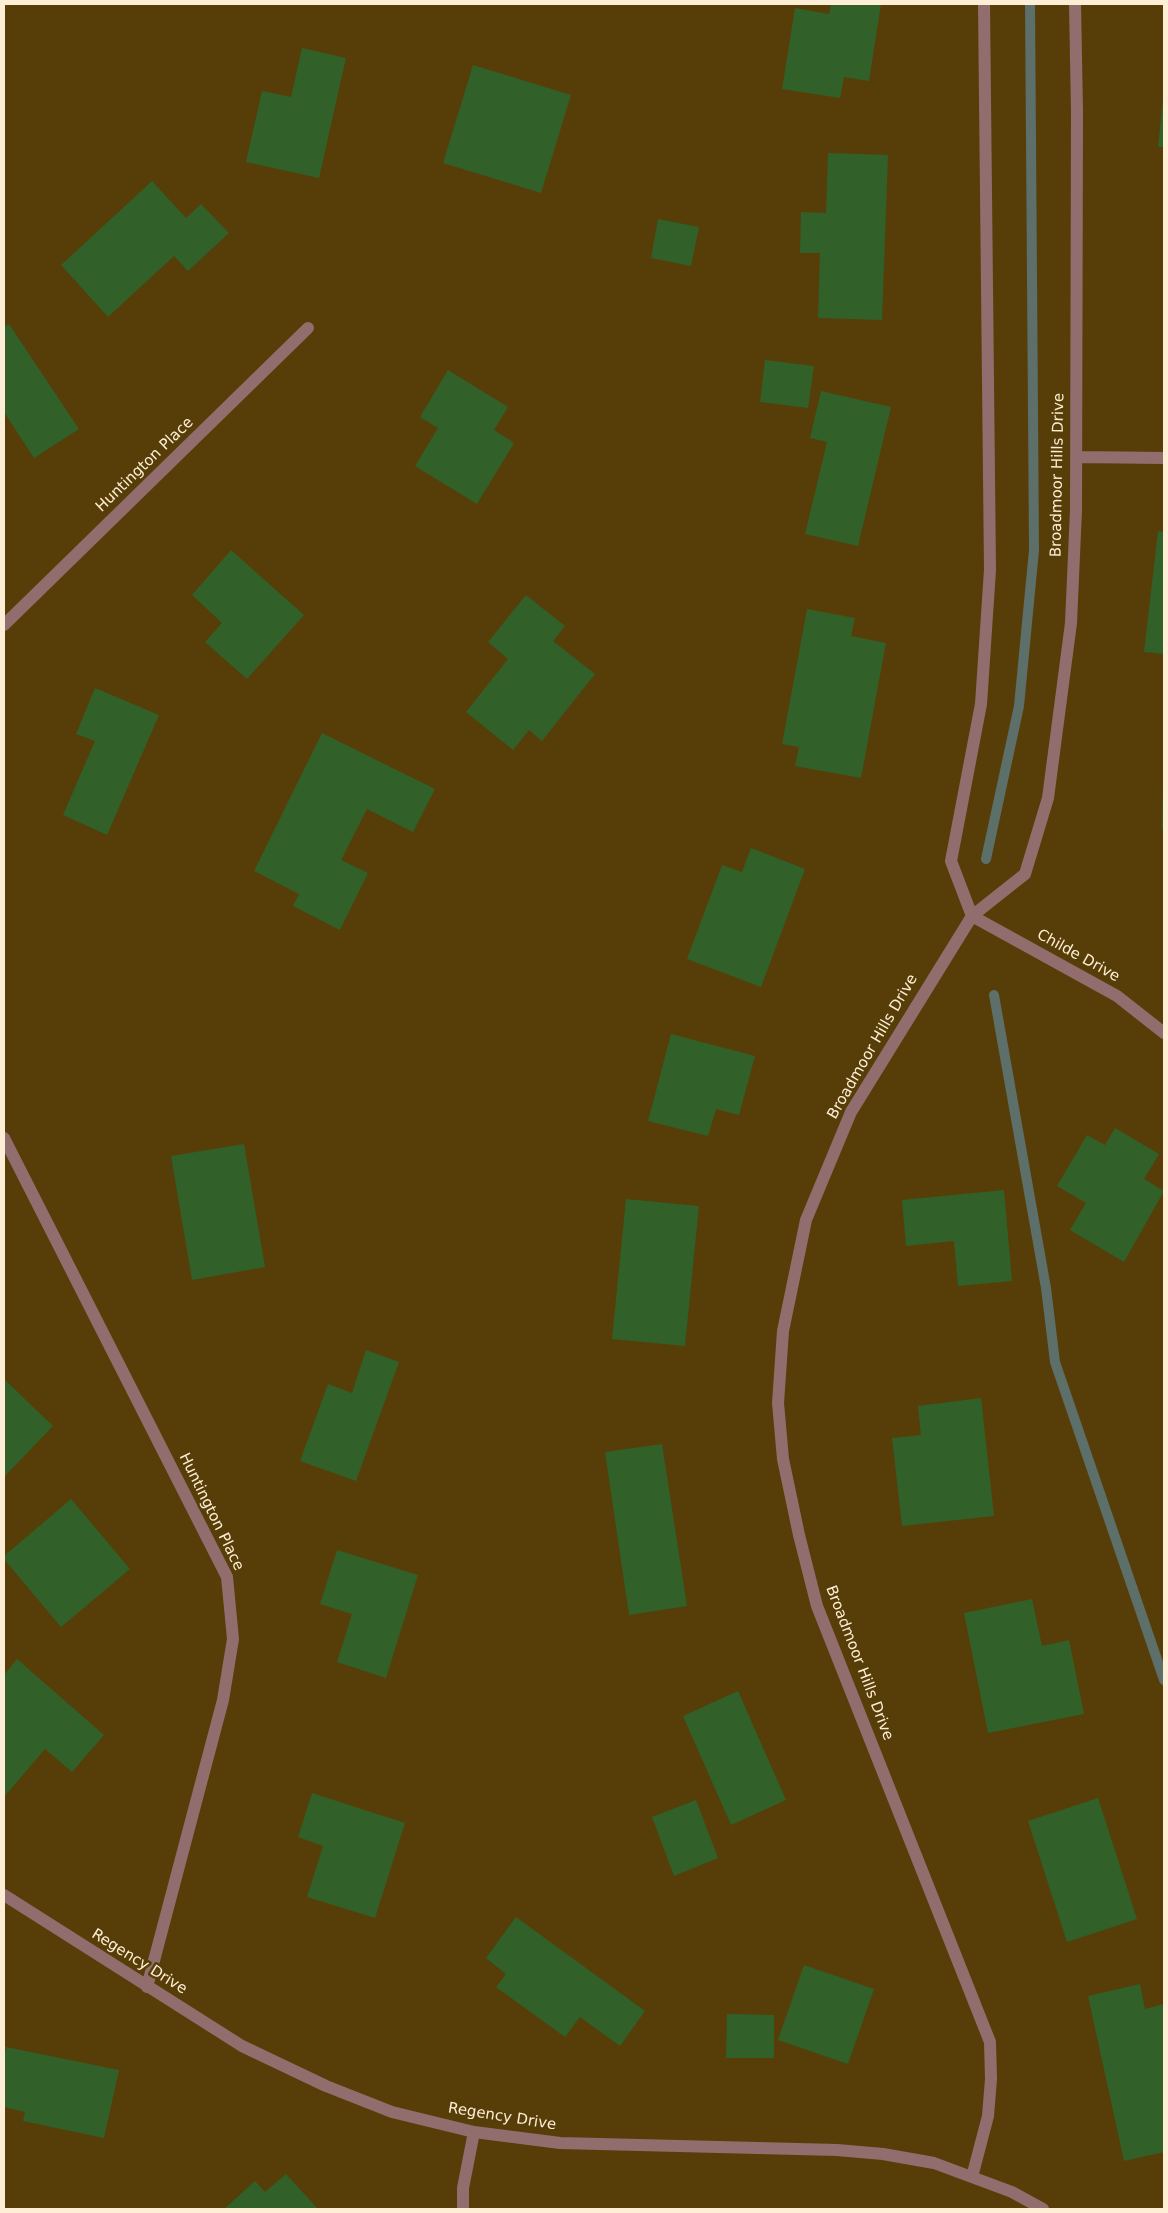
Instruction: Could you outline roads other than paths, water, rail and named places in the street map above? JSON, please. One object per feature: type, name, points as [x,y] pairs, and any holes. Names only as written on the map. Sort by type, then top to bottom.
[{"type":"street","points":[[972,916],[951,861],[981,704],[990,570],[984,4]]},
{"type":"street","name":"Broadmoor Hills Drive","points":[[972,2177],[988,2116],[991,2079],[990,2042],[817,1606],[799,1535],[783,1459],[778,1403],[783,1331],[806,1220],[851,1112],[972,916],[1025,874],[1048,798],[1071,623],[1076,510],[1077,111],[1074,4]]},
{"type":"street","name":"Huntington Place","points":[[4,625],[308,328]]},
{"type":"street","points":[[1076,456],[1164,458]]},
{"type":"street","name":"Childe Drive","points":[[972,916],[1117,996],[1164,1033]]},
{"type":"street","name":"Huntington Place","points":[[4,1138],[227,1577],[233,1639],[223,1700],[147,1987]]},
{"type":"street","name":"Regency Drive","points":[[4,1895],[242,2046],[326,2086],[392,2112],[474,2132],[560,2143],[837,2150],[883,2154],[934,2163],[1012,2192],[1042,2209]]},
{"type":"street","points":[[463,2209],[463,2188],[474,2132]]},
{"type":"waterway","points":[[986,859],[1019,706],[1034,550],[1030,4]]},
{"type":"waterway","points":[[994,995],[1046,1288],[1055,1362],[1164,1680]]}]
